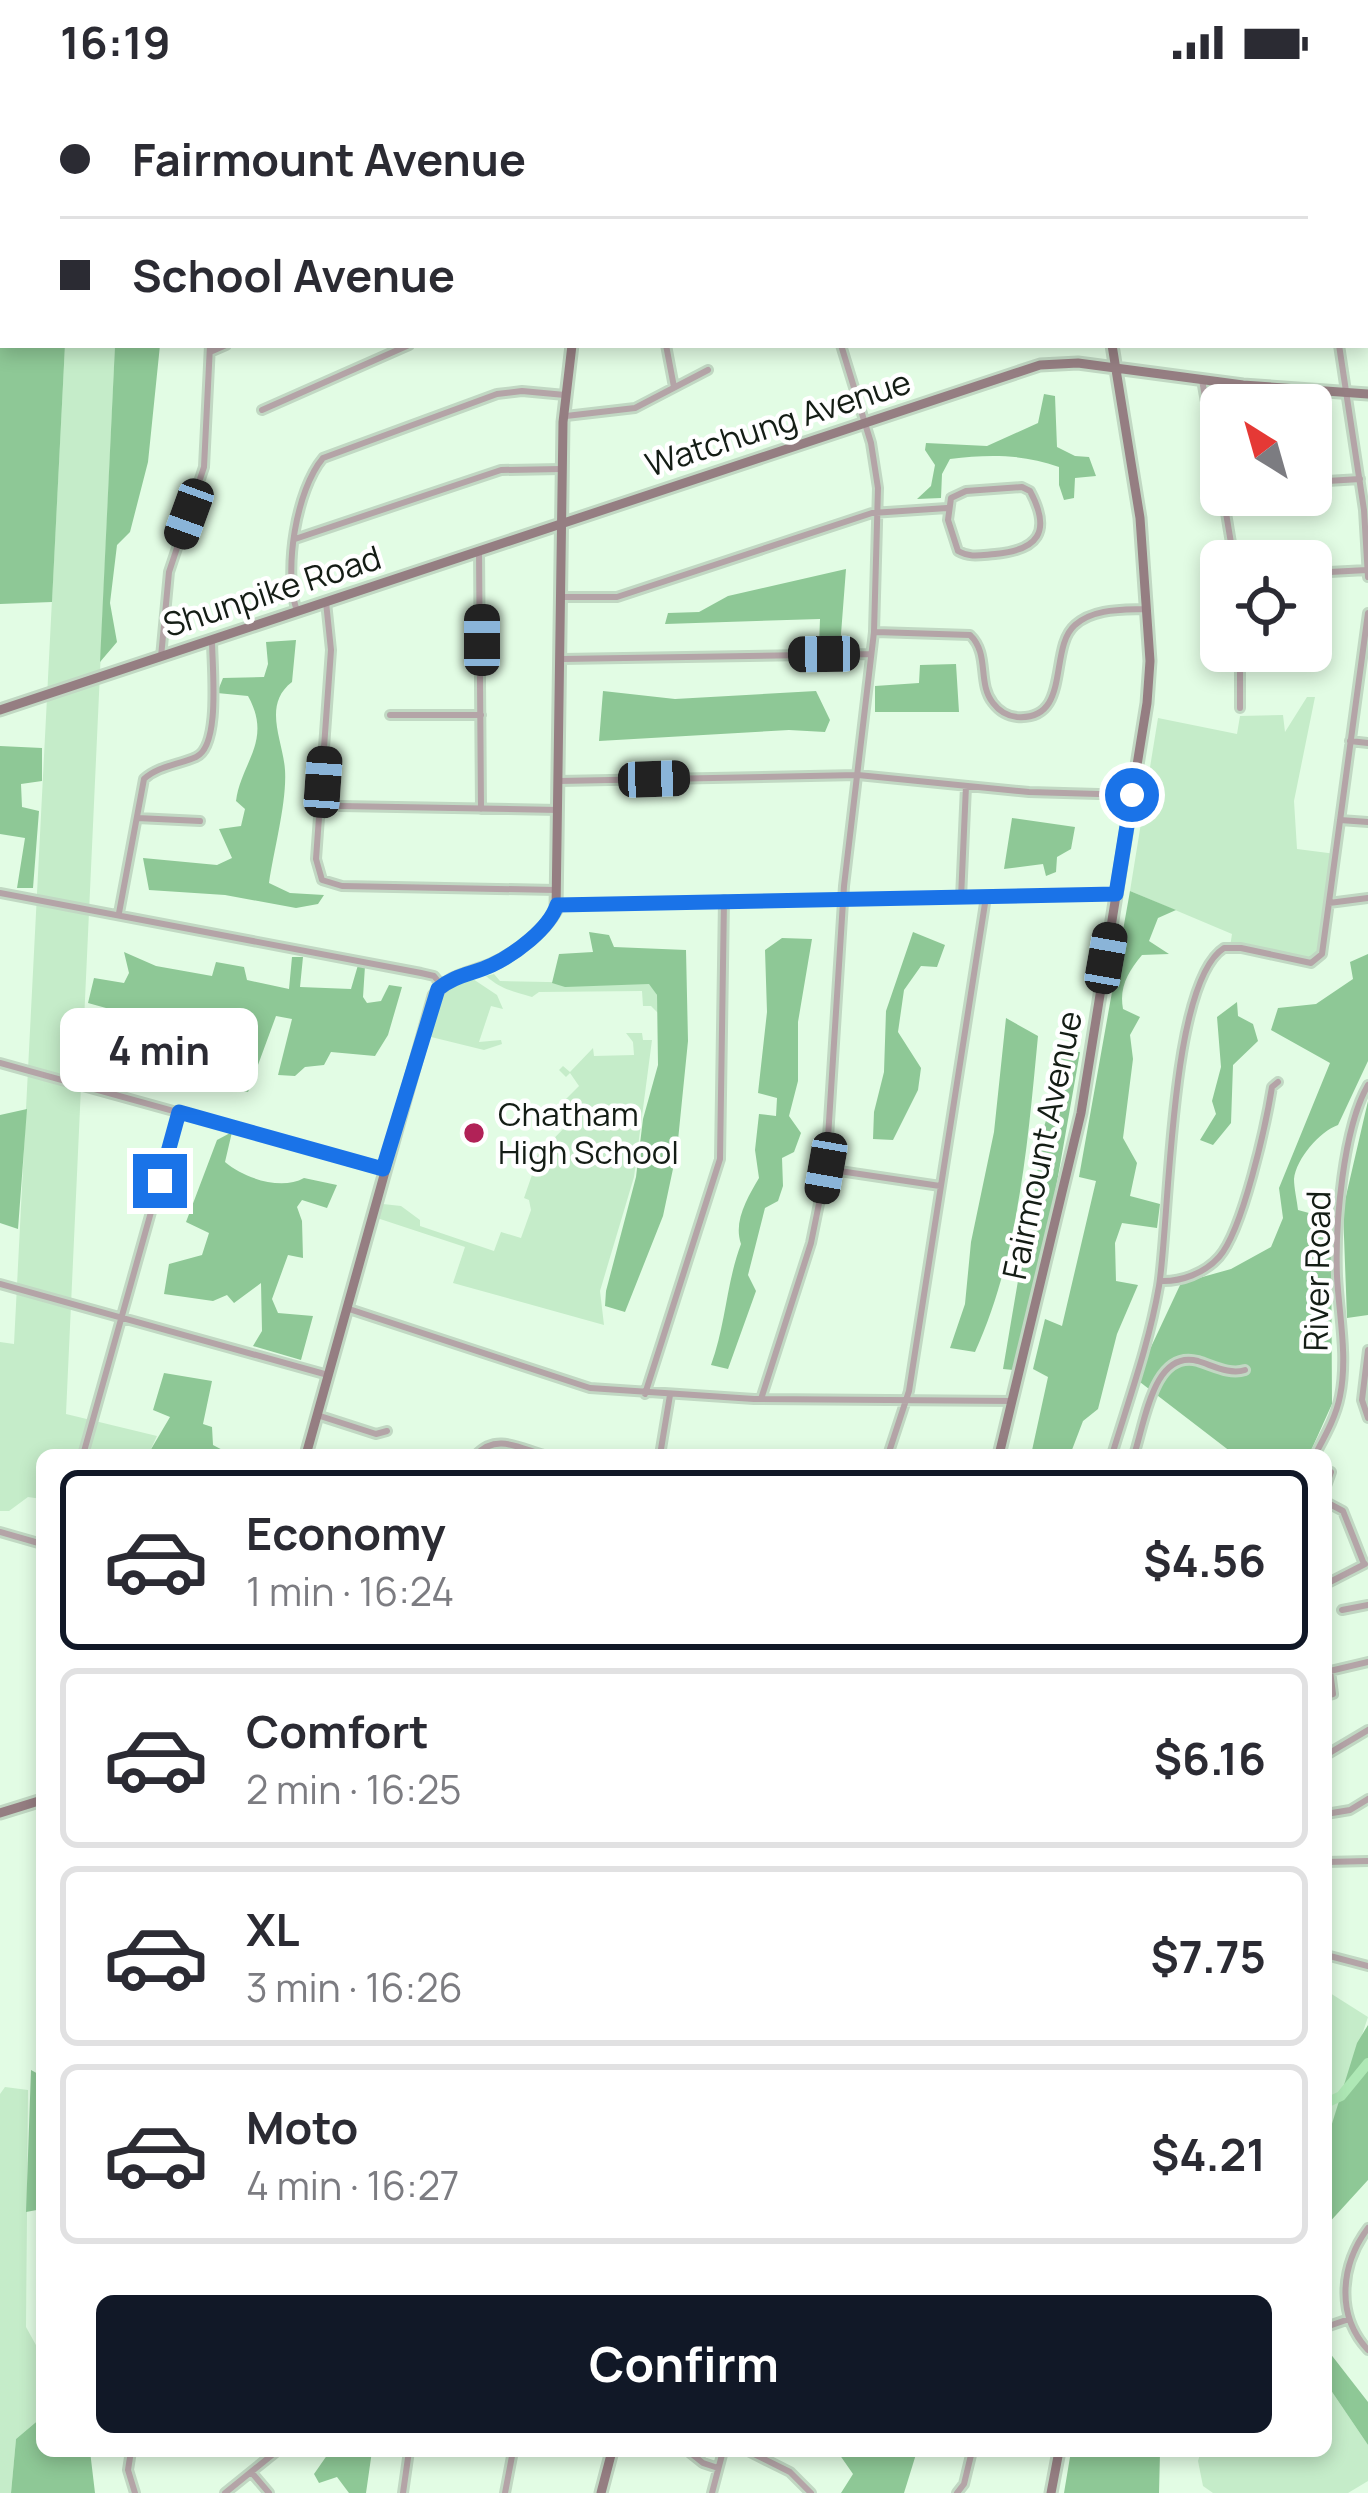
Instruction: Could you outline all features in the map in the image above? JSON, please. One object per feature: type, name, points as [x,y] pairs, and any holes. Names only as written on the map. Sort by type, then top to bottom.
[{"type":"main road","points":[[308,1449],[432,1000],[442,986],[507,956],[547,923],[557,905],[561,469],[572,348]]},
{"type":"main road","name":"Fairmount Avenue","points":[[1000,1449],[1081,1113],[1149,679],[1138,502],[1112,348]]},
{"type":"main road","name":"Watchung Avenue","points":[[561,523],[1040,364],[1060,362],[1368,394]]},
{"type":"main road","name":"Shunpike Road","points":[[0,710],[561,523]]},
{"type":"main road","points":[[0,1813],[36,1802]]},
{"type":"main road","points":[[601,2493],[610,2457]]},
{"type":"main road","points":[[1051,2493],[1058,2457]]},
{"type":"street","points":[[262,410],[402,348]]},
{"type":"street","points":[[667,348],[674,387]]},
{"type":"street","points":[[761,1399],[811,1243],[826,1168],[844,901],[874,632],[879,512],[874,462],[842,348]]},
{"type":"street","points":[[1332,573],[1368,573],[1341,348]]},
{"type":"street","points":[[161,657],[169,572],[204,467],[210,349]]},
{"type":"street","points":[[563,416],[627,410],[708,370]]},
{"type":"street","points":[[1202,380],[1203,384]]},
{"type":"street","points":[[297,611],[289,581],[293,539],[312,475],[329,454],[497,394],[565,395]]},
{"type":"street","points":[[293,539],[500,470],[561,469]]},
{"type":"street","points":[[1332,481],[1360,479]]},
{"type":"street","points":[[560,597],[617,597],[879,512],[947,508],[959,493],[1027,489],[1036,507],[1037,538],[1023,550],[962,554],[951,541],[947,508]]},
{"type":"street","points":[[479,550],[481,809]]},
{"type":"street","points":[[326,602],[332,650],[316,860],[322,880],[342,886],[558,890]]},
{"type":"street","points":[[874,632],[970,635],[981,651],[990,699],[1007,715],[1019,717],[1040,711],[1052,700],[1064,640],[1078,622],[1099,613],[1146,609]]},
{"type":"street","points":[[1114,1449],[1160,1281],[1185,1031],[1200,976],[1216,952],[1230,947],[1307,963],[1317,961],[1323,949],[1368,613]]},
{"type":"street","points":[[119,914],[147,775],[199,756],[211,741],[212,640]]},
{"type":"street","points":[[560,658],[870,654]]},
{"type":"street","points":[[1240,672],[1240,708]]},
{"type":"street","points":[[390,715],[481,715]]},
{"type":"street","points":[[1350,741],[1368,743]]},
{"type":"street","points":[[559,781],[858,775],[1084,796],[1132,795]]},
{"type":"street","points":[[962,898],[966,786]]},
{"type":"street","points":[[340,806],[559,810]]},
{"type":"street","points":[[137,818],[200,821]]},
{"type":"street","points":[[1340,820],[1368,822]]},
{"type":"street","points":[[0,893],[429,975],[442,986]]},
{"type":"street","points":[[557,905],[1116,894]]},
{"type":"street","points":[[891,1449],[907,1400],[986,897]]},
{"type":"street","points":[[1329,903],[1368,898]]},
{"type":"street","points":[[646,1394],[720,1159],[724,900]]},
{"type":"street","points":[[0,1063],[383,1169]]},
{"type":"street","points":[[1160,1281],[1196,1274],[1224,1252],[1260,1148],[1272,1087],[1278,1082]]},
{"type":"street","name":"River Road","points":[[1318,1449],[1334,1416],[1342,1383],[1339,1209],[1357,1109],[1368,1085]]},
{"type":"street","points":[[85,1449],[179,1112]]},
{"type":"street","points":[[826,1168],[940,1186]]},
{"type":"street","points":[[0,1284],[328,1375]]},
{"type":"street","points":[[346,1308],[583,1387],[761,1399],[1012,1401]]},
{"type":"street","points":[[1368,1350],[1362,1400],[1368,1418]]},
{"type":"street","points":[[1136,1449],[1163,1370],[1178,1359],[1237,1373],[1246,1370]]},
{"type":"street","points":[[660,1449],[670,1395]]},
{"type":"street","points":[[1128,1406],[1147,1412]]},
{"type":"street","points":[[317,1414],[376,1434],[387,1431]]},
{"type":"street","points":[[481,1449],[497,1442],[522,1449]]},
{"type":"street","points":[[1332,1505],[1343,1511],[1366,1563],[1332,1581]]},
{"type":"street","points":[[0,1532],[36,1542]]},
{"type":"street","points":[[1342,1610],[1368,1605]]},
{"type":"street","points":[[1332,1671],[1368,1663]]},
{"type":"street","points":[[1332,1751],[1368,1730]]},
{"type":"street","points":[[1332,1813],[1350,1810],[1368,1799]]},
{"type":"street","points":[[1332,1862],[1368,1861]]},
{"type":"street","points":[[1332,1956],[1368,1966]]},
{"type":"street","points":[[1368,2228],[1354,2249],[1346,2275],[1349,2319],[1368,2350]]},
{"type":"street","points":[[1332,2325],[1349,2319]]},
{"type":"street","points":[[130,2457],[128,2470],[135,2493]]},
{"type":"street","points":[[225,2493],[270,2457]]},
{"type":"street","points":[[403,2493],[408,2457]]},
{"type":"street","points":[[505,2493],[512,2457]]},
{"type":"street","points":[[693,2457],[718,2468]]},
{"type":"street","points":[[712,2493],[721,2457]]},
{"type":"street","points":[[760,2457],[790,2472],[811,2493]]},
{"type":"street","points":[[957,2493],[971,2457]]},
{"type":"street","points":[[251,2472],[268,2493]]},
{"type":"green space","points":[[0,348],[65,348],[52,602],[0,604]]},
{"type":"green space","points":[[65,348],[115,348],[66,1414],[157,1436],[151,1449],[36,1449],[36,1498],[28,1497],[9,1511],[0,1511],[0,1342],[14,1344]]},
{"type":"green space","points":[[115,348],[160,348],[148,462],[130,532],[117,545],[110,603],[117,642],[100,662]]},
{"type":"green space","points":[[1044,394],[1055,396],[1057,447],[1089,457],[1096,476],[1075,478],[1074,498],[1064,500],[1059,467],[992,456],[950,459],[942,474],[941,498],[917,499],[931,486],[935,465],[926,443],[987,446],[1038,423]]},
{"type":"green space","points":[[846,569],[840,647],[819,646],[820,619],[665,624],[668,613],[699,612],[728,596]]},
{"type":"green space","points":[[296,640],[292,682],[283,691],[276,712],[285,783],[269,883],[290,893],[324,895],[318,904],[296,908],[225,895],[149,890],[143,858],[217,865],[232,858],[219,829],[241,826],[245,809],[236,801],[257,726],[248,696],[217,693],[223,678],[264,677],[266,642]]},
{"type":"green space","points":[[956,664],[959,712],[875,712],[875,686],[919,683],[920,665]]},
{"type":"green space","points":[[603,691],[675,699],[816,691],[830,720],[825,732],[599,741]]},
{"type":"green space","points":[[1307,697],[1315,697],[1294,801],[1297,849],[1336,854],[1323,953],[1309,963],[1230,947],[1232,934],[1130,891],[1158,718],[1237,734],[1240,716],[1283,715],[1285,732]]},
{"type":"green space","points":[[0,746],[42,748],[42,781],[21,784],[22,807],[39,811],[33,888],[17,888],[25,838],[0,834]]},
{"type":"green space","points":[[1012,818],[1075,827],[1071,849],[1057,857],[1056,872],[1046,876],[1043,864],[1004,869]]},
{"type":"green space","points":[[1130,891],[1176,910],[1158,918],[1149,941],[1169,954],[1142,955],[1122,994],[1123,1009],[1140,1017],[1130,1035],[1133,1059],[1123,1138],[1137,1163],[1130,1196],[1160,1204],[1157,1228],[1122,1223],[1115,1243],[1116,1281],[1138,1285],[1117,1334],[1098,1409],[1083,1421],[1072,1449],[1032,1449],[1048,1377],[1033,1369],[1045,1319],[1062,1326],[1096,1181],[1079,1177]]},
{"type":"green space","points":[[589,932],[609,935],[614,947],[686,950],[688,1041],[677,1150],[663,1216],[625,1312],[605,1306],[606,1291],[636,1177],[643,1119],[658,1065],[657,995],[649,984],[565,987],[552,983],[559,954],[593,952]]},
{"type":"green space","points":[[913,932],[945,945],[937,967],[921,966],[904,990],[898,1032],[921,1068],[918,1090],[893,1140],[873,1139],[884,1072],[886,1011]]},
{"type":"green space","points":[[782,938],[812,939],[798,1022],[798,1081],[789,1116],[801,1133],[794,1152],[782,1158],[778,1201],[765,1208],[748,1275],[756,1291],[728,1369],[711,1365],[741,1244],[740,1218],[759,1178],[755,1150],[759,1114],[776,1116],[777,1098],[758,1093],[767,1012],[765,950]]},
{"type":"green space","points":[[124,952],[156,966],[212,976],[216,962],[244,967],[247,980],[289,989],[292,957],[303,957],[300,987],[351,989],[358,965],[365,966],[363,997],[367,1003],[381,1001],[389,985],[402,987],[388,1035],[375,1056],[331,1052],[324,1065],[305,1067],[295,1076],[278,1075],[292,1019],[276,1016],[248,1092],[221,1086],[214,1050],[187,1054],[177,1079],[151,1073],[157,1049],[134,1045],[106,1049],[93,1082],[84,1079],[86,1029],[105,1028],[106,1008],[88,1003],[94,978],[124,983],[129,973]]},
{"type":"green space","points":[[1368,954],[1368,1061],[1338,1125],[1310,1147],[1294,1179],[1298,1210],[1331,1219],[1332,1404],[1312,1449],[1227,1449],[1136,1379],[1181,1283],[1231,1269],[1271,1247],[1283,1218],[1279,1188],[1330,1063],[1271,1030],[1278,1008],[1316,1004],[1353,979],[1350,962]]},
{"type":"green space","points":[[494,974],[500,981],[650,984],[657,995],[658,1013],[643,1006],[642,991],[539,992],[532,997],[486,976]]},
{"type":"green space","points":[[473,979],[497,995],[503,1009],[491,1006],[479,1042],[501,1040],[502,1044],[484,1050],[427,1036],[439,998]]},
{"type":"green space","points":[[1237,1002],[1238,1016],[1253,1024],[1258,1041],[1233,1065],[1231,1123],[1213,1145],[1200,1140],[1216,1114],[1212,1101],[1221,1067],[1217,1017]]},
{"type":"green space","points":[[1006,1018],[1038,1036],[1012,1237],[975,1352],[950,1348],[965,1304],[971,1242],[994,1132]]},
{"type":"green space","points":[[626,1033],[642,1033],[643,1040],[652,1040],[634,1177],[600,1291],[604,1325],[453,1283],[465,1247],[377,1218],[383,1204],[401,1206],[420,1220],[420,1226],[494,1251],[501,1232],[521,1238],[531,1210],[524,1198],[533,1172],[538,1174],[540,1168],[537,1156],[565,1127],[550,1111],[555,1106],[563,1112],[563,1102],[579,1086],[570,1073],[566,1077],[559,1070],[563,1066],[570,1072],[593,1048],[594,1056],[634,1055]]},
{"type":"green space","points":[[1080,1052],[1051,1216],[1013,1370],[1003,1369],[1021,1263],[1033,1262],[1036,1245],[1029,1239],[1058,1053]]},
{"type":"green space","points":[[1368,1101],[1368,1315],[1347,1318],[1343,1209]]},
{"type":"green space","points":[[27,1109],[18,1229],[0,1223],[0,1115]]},
{"type":"green space","points":[[232,1132],[225,1162],[242,1173],[274,1183],[304,1178],[337,1185],[327,1208],[302,1200],[297,1207],[303,1258],[288,1255],[272,1299],[278,1313],[313,1316],[301,1360],[253,1346],[262,1331],[261,1283],[234,1303],[227,1295],[213,1301],[164,1294],[169,1264],[202,1255],[209,1233],[186,1222],[217,1140]]},
{"type":"green space","points":[[164,1373],[212,1381],[203,1424],[212,1427],[213,1445],[221,1449],[151,1449],[170,1417],[153,1410]]},
{"type":"green space","points":[[1332,1994],[1368,2017],[1332,2125]]},
{"type":"green space","points":[[1368,2025],[1368,2180],[1332,2219],[1332,2124],[1357,2043]]},
{"type":"green space","points":[[31,2070],[36,2073],[36,2210],[26,2212]]},
{"type":"green space","points":[[5,2087],[28,2090],[26,2327],[36,2345],[36,2422],[16,2439],[11,2493],[0,2493],[0,2094]]},
{"type":"green space","points":[[1332,2356],[1368,2402],[1368,2445],[1332,2392]]},
{"type":"green space","points":[[1332,2392],[1368,2445],[1368,2481],[1348,2493],[1213,2493],[1203,2486],[1199,2457],[1332,2457]]},
{"type":"green space","points":[[36,2422],[36,2457],[91,2457],[95,2493],[11,2493],[16,2439]]},
{"type":"green space","points":[[326,2457],[371,2457],[366,2493],[349,2493],[337,2477],[319,2483],[314,2474]]},
{"type":"green space","points":[[841,2457],[915,2457],[904,2493],[841,2493],[853,2474]]},
{"type":"green space","points":[[1070,2457],[1160,2457],[1159,2493],[1064,2493]]},
{"type":"waterway","points":[[1332,2100],[1368,2063]]},
{"type":"place","name":"Chatham High School","points":[[474,1133]]},
{"type":"route","points":[[160,1181],[179,1112],[383,1169],[438,989],[507,956],[547,923],[557,905],[1116,894],[1132,795]]}]
